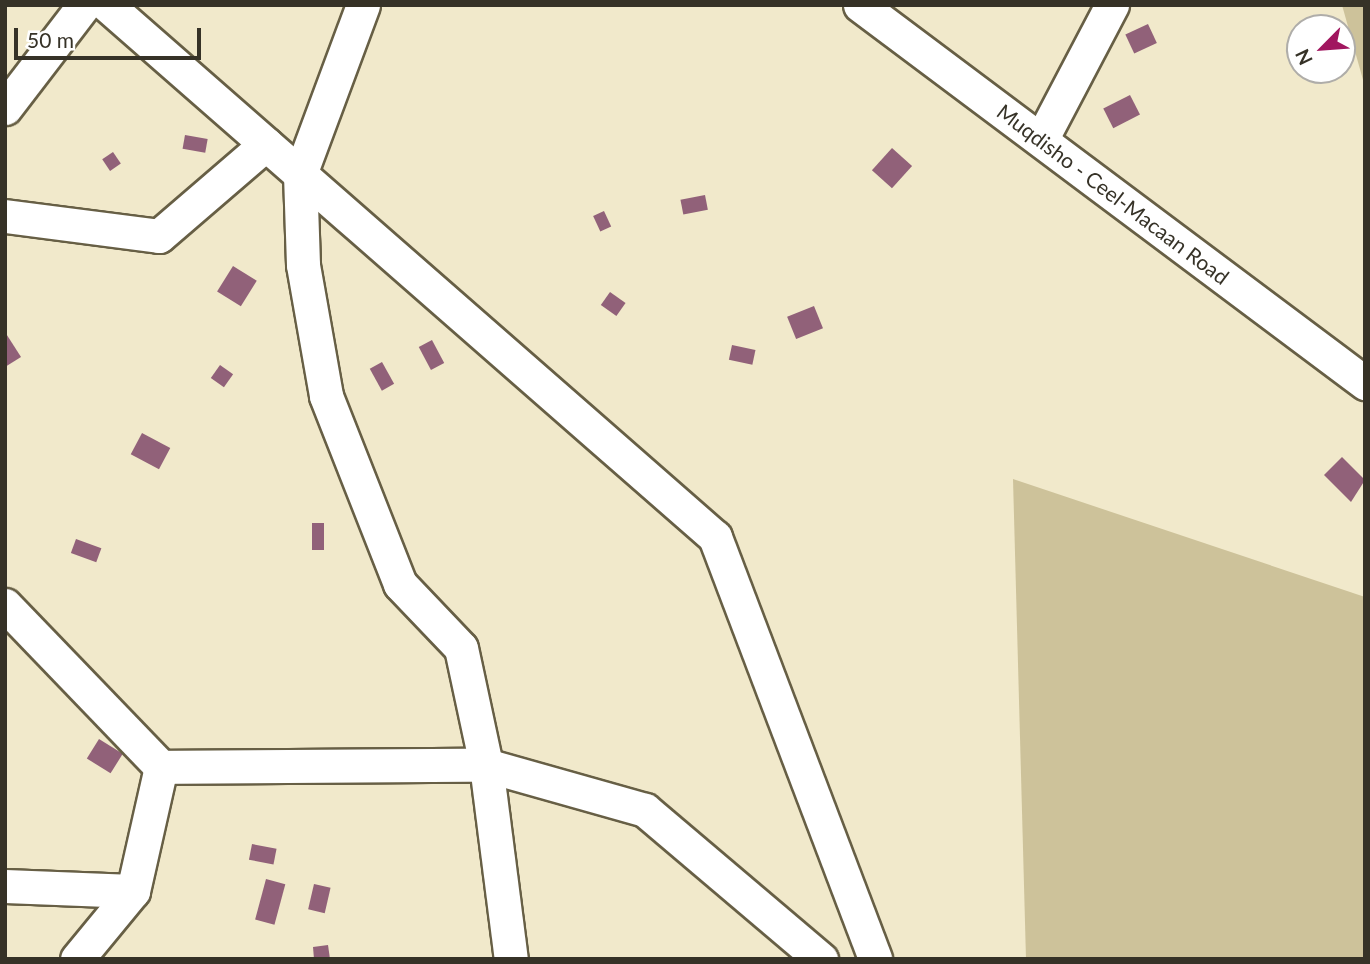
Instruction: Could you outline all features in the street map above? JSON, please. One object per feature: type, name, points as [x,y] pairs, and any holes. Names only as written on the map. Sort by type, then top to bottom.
[{"type":"street","points":[[5,108],[84,5]]},
{"type":"street","points":[[107,5],[715,537],[875,959]]},
{"type":"street","points":[[363,5],[300,174],[303,265],[326,396],[400,584],[461,648],[486,765],[511,959]]},
{"type":"street","name":"Muqdisho - Ceel-Macaan Road","points":[[860,5],[1365,383]]},
{"type":"street","points":[[1041,140],[1112,5]]},
{"type":"street","points":[[5,216],[159,236],[266,144]]},
{"type":"street","points":[[5,605],[161,767],[486,765],[645,810],[821,959]]},
{"type":"street","points":[[77,959],[133,891],[161,767]]},
{"type":"street","points":[[5,886],[133,891]]},
{"type":"shaded area","points":[[1342,5],[1365,5],[1365,87],[1356,55],[1356,14],[1345,14]]},
{"type":"shaded area","points":[[1013,479],[1365,597],[1365,959],[1026,959]]},
{"type":"building","points":[[1148,24],[1157,43],[1134,54],[1125,35]]},
{"type":"building","points":[[1130,95],[1140,115],[1113,128],[1103,109]]},
{"type":"building","points":[[185,135],[208,139],[205,153],[183,149]]},
{"type":"building","points":[[892,148],[912,166],[892,188],[872,170]]},
{"type":"building","points":[[113,152],[121,164],[110,171],[102,159]]},
{"type":"building","points":[[705,195],[708,210],[683,214],[680,200]]},
{"type":"building","points":[[604,211],[611,226],[600,231],[593,216]]},
{"type":"building","points":[[233,266],[257,281],[241,306],[217,291]]},
{"type":"building","points":[[610,292],[626,303],[616,316],[601,305]]},
{"type":"building","points":[[814,306],[823,328],[796,339],[787,317]]},
{"type":"building","points":[[5,332],[21,357],[5,367]]},
{"type":"building","points":[[432,340],[444,363],[431,370],[419,347]]},
{"type":"building","points":[[732,345],[755,350],[752,365],[729,360]]},
{"type":"building","points":[[382,362],[394,384],[382,391],[370,369]]},
{"type":"building","points":[[220,365],[233,374],[224,387],[211,378]]},
{"type":"building","points":[[142,433],[170,448],[159,469],[131,454]]},
{"type":"building","points":[[1342,457],[1365,480],[1351,502],[1324,475]]},
{"type":"building","points":[[312,523],[324,523],[324,550],[312,550]]},
{"type":"building","points":[[76,539],[101,548],[96,562],[71,553]]},
{"type":"building","points":[[99,739],[123,754],[111,773],[87,759]]},
{"type":"building","points":[[252,844],[277,849],[273,864],[249,860]]},
{"type":"building","points":[[266,879],[285,884],[274,925],[255,920]]},
{"type":"building","points":[[314,884],[331,888],[325,913],[308,909]]},
{"type":"building","points":[[328,945],[330,959],[314,959],[313,947]]}]
